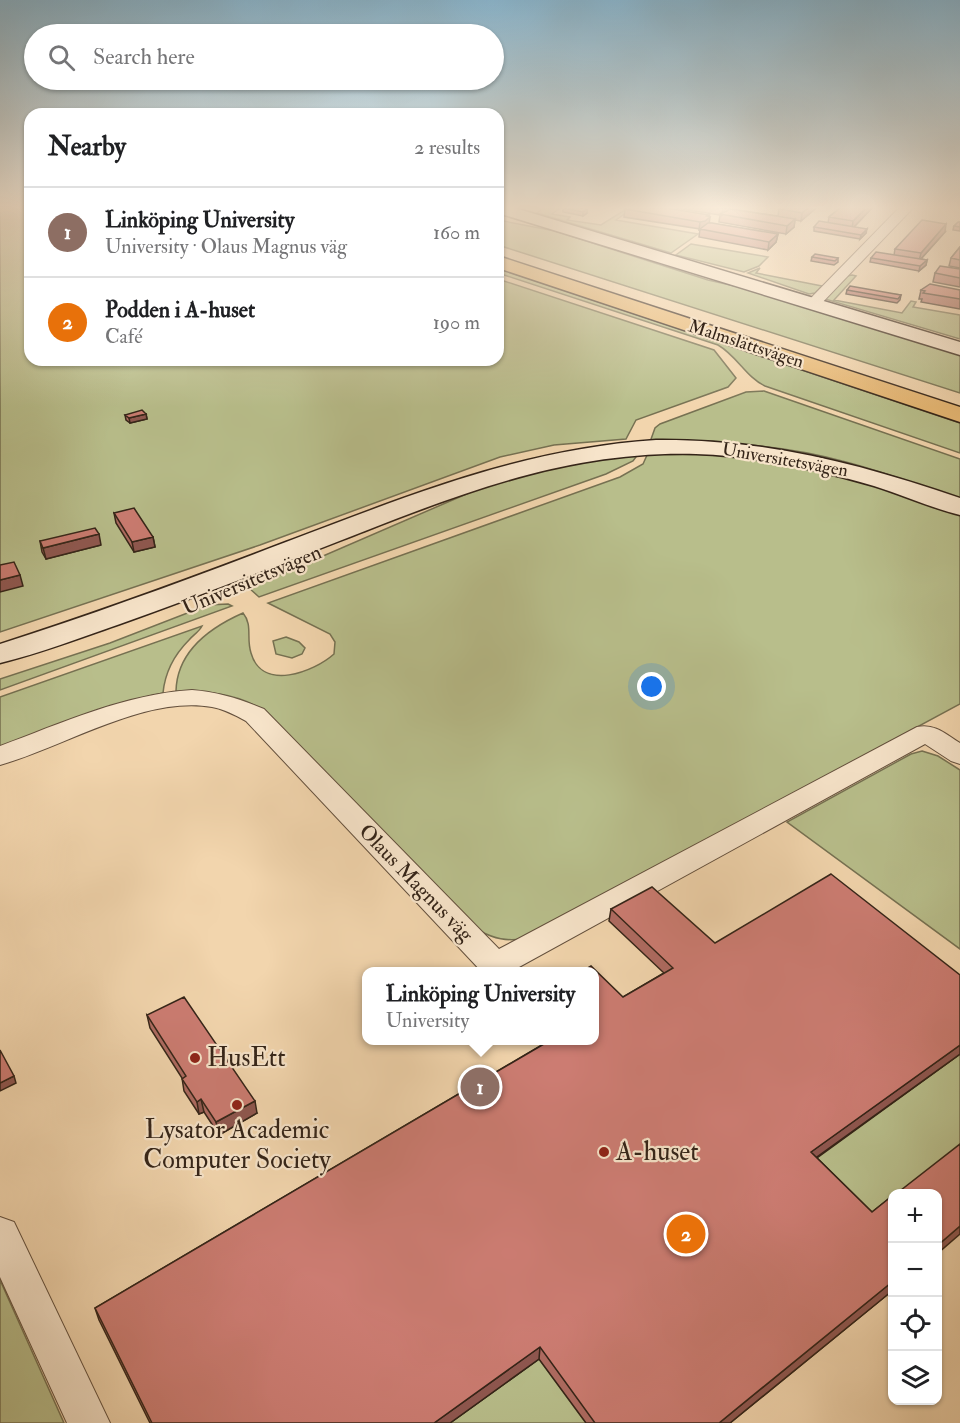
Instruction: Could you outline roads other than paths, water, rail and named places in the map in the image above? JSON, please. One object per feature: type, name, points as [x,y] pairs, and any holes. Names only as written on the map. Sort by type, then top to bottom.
[{"type":"highway","name":"Malmslättsvägen","points":[[535,274],[960,415]]},
{"type":"highway","name":"Malmslättsvägen","points":[[573,274],[960,400]]},
{"type":"main road","points":[[716,274],[960,348]]},
{"type":"main road","name":"Universitetsvägen","points":[[0,654],[141,607],[500,472],[550,459],[615,450],[673,447],[737,449],[800,458],[872,476],[960,507]]},
{"type":"main road","name":"Universitetsvägen","points":[[0,673],[155,620],[230,590],[500,472]]},
{"type":"street","points":[[813,304],[842,274]]},
{"type":"street","name":"Olaus Magnus väg","points":[[0,756],[148,702],[190,697],[231,703],[255,715],[495,965],[926,733],[960,755]]},
{"type":"street","points":[[0,1235],[89,1423]]},
{"type":"place","name":"HusEtt","points":[[195,1058]]},
{"type":"place","name":"Linköping University","points":[[480,1087]]},
{"type":"place","name":"Lysator Academic Computer Society","points":[[237,1105]]},
{"type":"place","name":"A-huset","points":[[604,1152]]},
{"type":"place","name":"Podden i A-huset","points":[[686,1234]]}]
